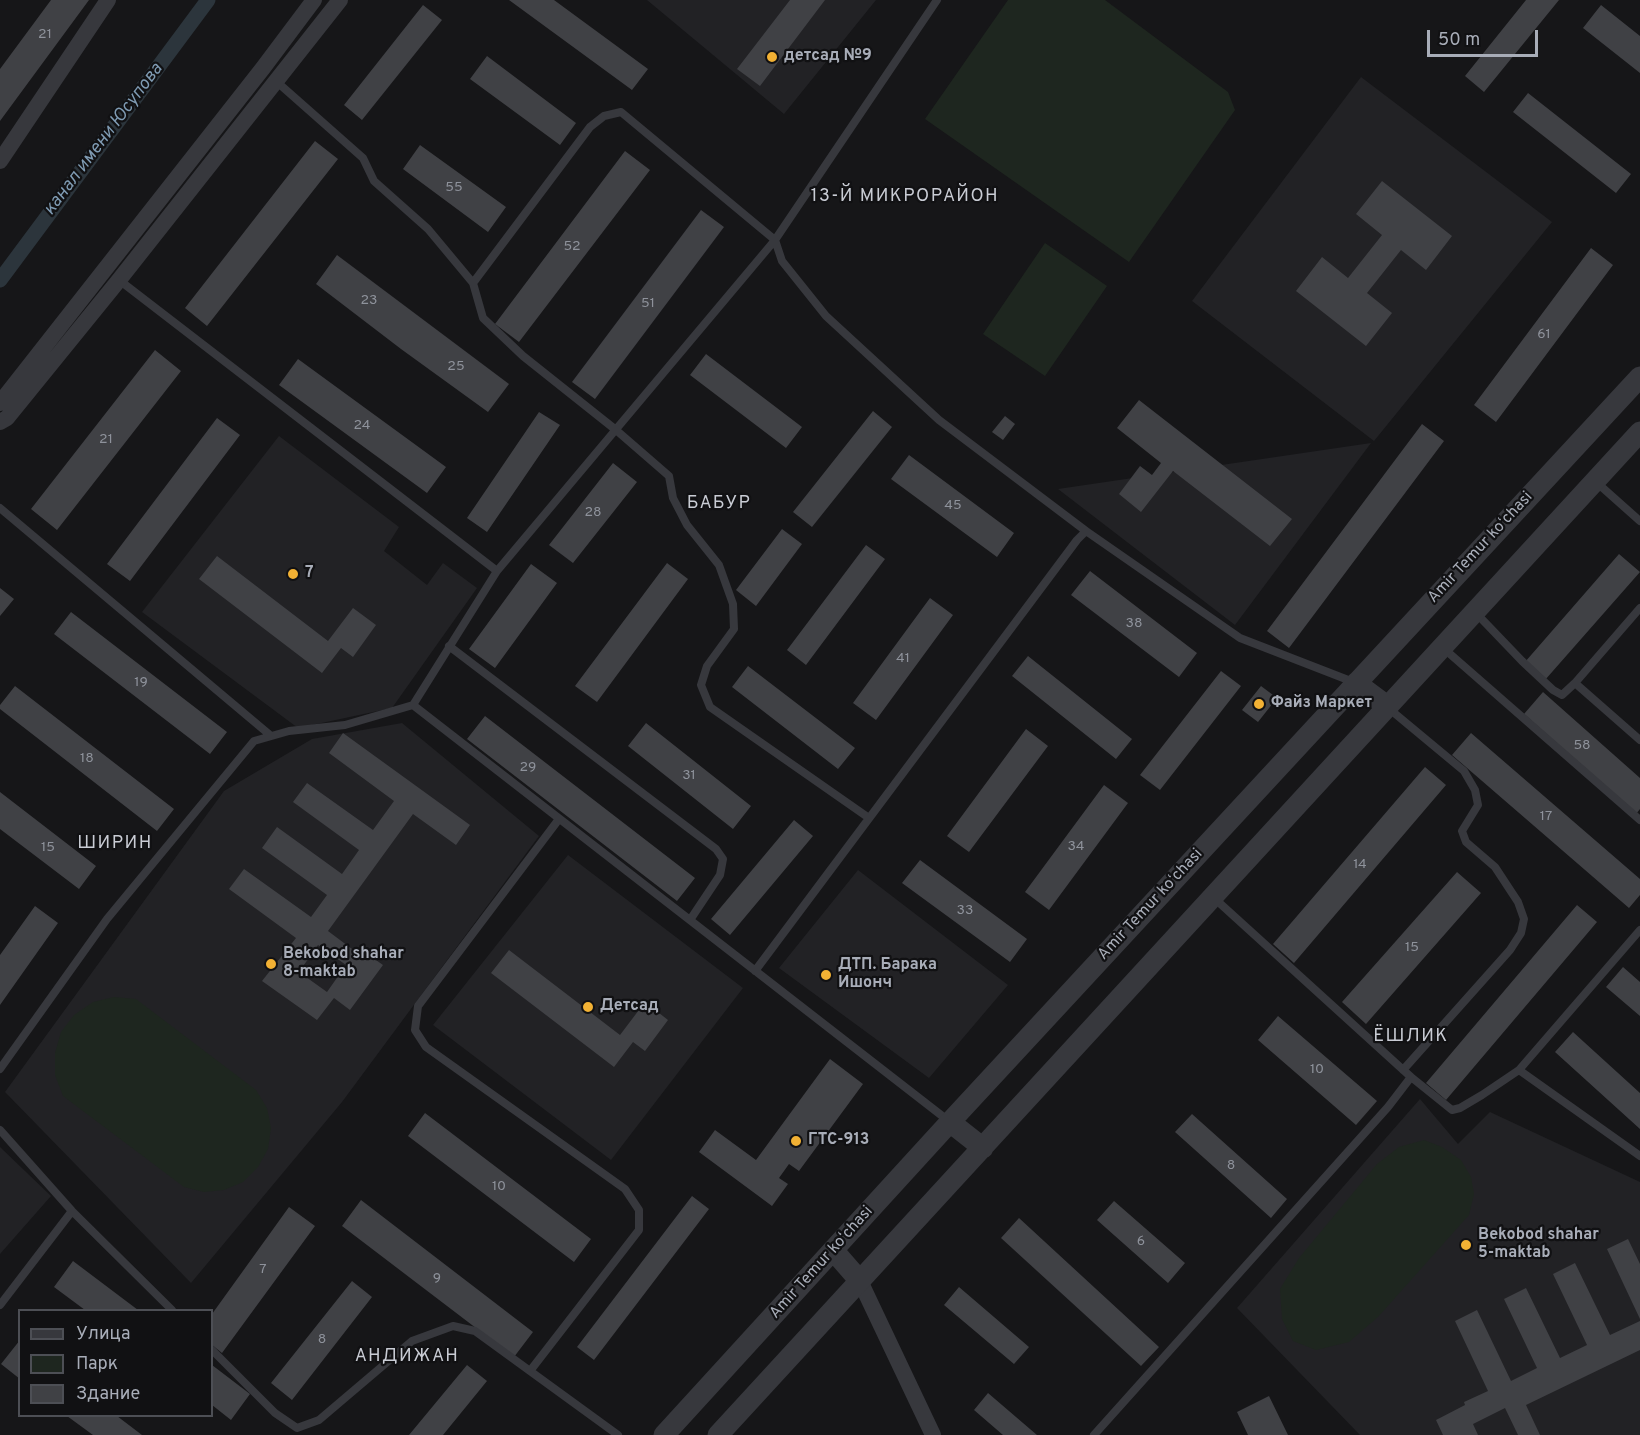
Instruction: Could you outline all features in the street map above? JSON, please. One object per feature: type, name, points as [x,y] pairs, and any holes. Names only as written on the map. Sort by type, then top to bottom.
[{"type":"street","points":[[0,161],[108,0]]},
{"type":"street","points":[[0,403],[264,68],[314,0]]},
{"type":"street","points":[[0,422],[7,418],[277,82],[335,2]]},
{"type":"street","name":"Amir Temur koʻchasi","points":[[664,1435],[950,1122],[1640,377]]},
{"type":"street","points":[[718,1435],[1640,432]]},
{"type":"street","points":[[1356,683],[1386,706]]},
{"type":"street","points":[[950,1122],[983,1148]]},
{"type":"street","points":[[833,1250],[860,1281],[933,1435]]},
{"type":"lane","points":[[0,1069],[107,919],[254,741],[270,735],[345,725],[413,705],[497,572],[775,240],[937,0]]},
{"type":"lane","points":[[277,82],[363,158],[374,181],[428,230],[473,283],[483,318],[523,356],[616,430],[669,476],[673,498],[687,525],[719,565],[733,604],[734,629],[707,666],[701,685],[710,706],[869,818]]},
{"type":"lane","points":[[473,283],[590,127],[604,116],[621,112],[775,240],[782,261],[826,316],[939,420],[1086,531],[1240,638],[1356,683]]},
{"type":"lane","points":[[119,280],[497,572]]},
{"type":"lane","points":[[1595,481],[1640,521]]},
{"type":"lane","points":[[0,508],[270,735]]},
{"type":"lane","points":[[755,971],[1086,531]]},
{"type":"lane","points":[[1474,611],[1522,661],[1553,690],[1562,695],[1640,608]]},
{"type":"lane","points":[[449,646],[716,849],[723,858],[720,875],[690,920]]},
{"type":"lane","points":[[1442,647],[1640,820]]},
{"type":"lane","points":[[1575,683],[1640,740]]},
{"type":"lane","points":[[413,705],[950,1122]]},
{"type":"lane","points":[[1386,706],[1464,771],[1475,790],[1478,804],[1462,831],[1466,842],[1495,867],[1518,902],[1524,919],[1521,933],[1510,950],[1403,1070]]},
{"type":"lane","points":[[530,1371],[639,1230],[639,1210],[625,1189],[426,1047],[415,1030],[418,1006],[559,819]]},
{"type":"lane","points":[[1212,897],[1410,1077],[1452,1110],[1482,1095],[1519,1070],[1640,930]]},
{"type":"lane","points":[[1519,1070],[1640,1156]]},
{"type":"lane","points":[[1095,1435],[1388,1107],[1410,1077]]},
{"type":"lane","points":[[0,1130],[72,1211],[170,1309]]},
{"type":"lane","points":[[0,1305],[72,1211]]},
{"type":"lane","points":[[213,1351],[275,1413],[297,1428],[319,1420],[412,1341],[453,1326],[474,1331],[618,1435]]},
{"type":"shaded area","name":"детсад №9","points":[[647,0],[876,0],[784,114]]},
{"type":"shaded area","points":[[1361,77],[1552,222],[1374,441],[1192,301]]},
{"type":"shaded area","name":"7","points":[[279,436],[399,527],[384,551],[427,585],[443,563],[477,588],[392,708],[298,728],[142,612]]},
{"type":"shaded area","points":[[1371,443],[1235,625],[1058,489]]},
{"type":"shaded area","name":"Bekobod shahar 8-maktab","points":[[402,723],[539,836],[342,1102],[191,1283],[5,1092],[224,791],[312,739]]},
{"type":"shaded area","name":"Детсад","points":[[568,855],[743,988],[611,1160],[433,1025]]},
{"type":"shaded area","points":[[858,870],[1008,985],[929,1078],[779,968]]},
{"type":"shaded area","name":"Bekobod shahar 5-maktab","points":[[1420,1099],[1458,1144],[1490,1112],[1640,1182],[1640,1435],[1360,1435],[1237,1308]]},
{"type":"shaded area","points":[[0,1147],[51,1196],[0,1254]]},
{"type":"green space","points":[[1008,0],[1105,0],[1228,92],[1235,110],[1129,262],[925,119]]},
{"type":"green space","points":[[1045,243],[1107,286],[1045,376],[983,334]]},
{"type":"green space","points":[[114,997],[136,999],[256,1090],[267,1108],[271,1128],[268,1149],[258,1167],[243,1182],[224,1190],[204,1192],[184,1187],[63,1096],[55,1075],[55,1053],[61,1032],[74,1015],[93,1002]]},
{"type":"green space","points":[[1424,1140],[1442,1147],[1461,1160],[1471,1177],[1474,1194],[1469,1215],[1378,1317],[1349,1342],[1316,1350],[1293,1341],[1282,1319],[1280,1289],[1299,1258],[1377,1164],[1399,1147]]},
{"type":"building","points":[[51,0],[89,0],[0,121],[0,69]]},
{"type":"building","points":[[509,0],[554,0],[648,69],[632,90]]},
{"type":"building","points":[[790,0],[825,0],[760,86],[737,69]]},
{"type":"building","points":[[1526,0],[1559,0],[1484,92],[1465,76]]},
{"type":"building","points":[[423,5],[442,20],[362,120],[344,105]]},
{"type":"building","points":[[1601,5],[1640,36],[1640,73],[1583,28]]},
{"type":"building","points":[[487,56],[576,123],[560,145],[470,79]]},
{"type":"building","points":[[1528,93],[1631,174],[1616,193],[1513,112]]},
{"type":"building","points":[[315,141],[338,159],[207,326],[185,308]]},
{"type":"building","points":[[420,145],[506,207],[488,232],[403,169]]},
{"type":"building","points":[[625,151],[650,170],[519,342],[495,324]]},
{"type":"building","points":[[1382,181],[1452,236],[1426,270],[1401,250],[1367,293],[1392,313],[1366,346],[1296,291],[1322,257],[1348,278],[1382,235],[1356,214]]},
{"type":"building","points":[[701,210],[724,227],[595,399],[572,382]]},
{"type":"building","points":[[1591,248],[1613,265],[1496,422],[1474,405]]},
{"type":"building","points":[[337,255],[509,384],[488,412],[316,284]]},
{"type":"building","points":[[155,350],[181,371],[57,530],[31,509]]},
{"type":"building","points":[[706,354],[802,427],[786,448],[690,375]]},
{"type":"building","points":[[298,359],[446,467],[427,493],[279,385]]},
{"type":"building","points":[[1139,400],[1292,519],[1270,546],[1173,471],[1141,512],[1119,494],[1140,466],[1152,475],[1161,463],[1117,428]]},
{"type":"building","points":[[873,411],[892,427],[812,527],[793,512]]},
{"type":"building","points":[[539,412],[560,425],[487,532],[467,518]]},
{"type":"building","points":[[1005,416],[1015,424],[1003,440],[992,432]]},
{"type":"building","points":[[217,418],[240,435],[130,581],[107,564]]},
{"type":"building","points":[[1422,424],[1444,441],[1289,648],[1267,631]]},
{"type":"building","points":[[909,455],[1014,533],[997,557],[891,479]]},
{"type":"building","points":[[613,463],[637,482],[573,563],[549,545]]},
{"type":"building","points":[[782,529],[802,544],[756,606],[736,590]]},
{"type":"building","points":[[866,545],[885,559],[806,665],[787,650]]},
{"type":"building","points":[[1619,554],[1640,572],[1545,680],[1525,662]]},
{"type":"building","points":[[217,556],[328,641],[353,608],[376,625],[353,657],[341,648],[322,673],[199,579]]},
{"type":"building","points":[[667,563],[688,579],[597,702],[575,686]]},
{"type":"building","points":[[531,564],[557,583],[495,668],[469,649]]},
{"type":"building","points":[[1090,571],[1197,653],[1179,677],[1071,595]]},
{"type":"building","points":[[0,588],[14,599],[0,616]]},
{"type":"building","points":[[930,598],[953,615],[876,720],[853,703]]},
{"type":"building","points":[[71,612],[227,732],[210,754],[54,634]]},
{"type":"building","points":[[1028,656],[1132,739],[1116,759],[1012,676]]},
{"type":"building","points":[[748,666],[855,748],[838,769],[732,687]]},
{"type":"building","points":[[1221,671],[1241,686],[1160,790],[1140,775]]},
{"type":"building","points":[[15,686],[174,809],[157,831],[0,709],[0,705]]},
{"type":"building","name":"Файз Маркет","points":[[1261,686],[1277,698],[1258,722],[1242,710]]},
{"type":"building","points":[[1543,692],[1640,778],[1640,809],[1636,814],[1524,714]]},
{"type":"building","points":[[485,716],[695,878],[677,901],[467,739]]},
{"type":"building","points":[[646,723],[751,806],[733,829],[628,746]]},
{"type":"building","points":[[1026,729],[1048,746],[969,852],[947,836]]},
{"type":"building","points":[[343,733],[470,825],[456,845],[413,814],[328,931],[356,952],[359,948],[383,965],[350,1010],[334,998],[317,1020],[262,981],[296,938],[229,889],[244,869],[311,917],[327,895],[262,848],[277,827],[342,874],[359,850],[293,802],[307,783],[373,830],[394,801],[329,753]],"holes":[[[318,945],[346,965],[327,992],[299,972]]]},
{"type":"building","points":[[1471,733],[1640,879],[1640,895],[1629,908],[1452,755]]},
{"type":"building","points":[[1425,767],[1446,785],[1294,963],[1273,944]]},
{"type":"building","points":[[1104,785],[1128,803],[1049,910],[1025,892]]},
{"type":"building","points":[[0,792],[96,866],[79,889],[0,829]]},
{"type":"building","points":[[794,820],[813,836],[730,935],[711,919]]},
{"type":"building","points":[[920,860],[1027,939],[1010,962],[902,883]]},
{"type":"building","points":[[1457,872],[1481,893],[1366,1024],[1342,1002]]},
{"type":"building","points":[[1577,905],[1597,922],[1446,1100],[1426,1083]]},
{"type":"building","points":[[35,906],[58,923],[0,1005],[0,955]]},
{"type":"building","points":[[509,950],[620,1035],[645,1002],[668,1020],[645,1051],[633,1042],[614,1067],[491,973]]},
{"type":"building","points":[[1623,967],[1640,982],[1640,1016],[1606,987]]},
{"type":"building","points":[[1278,1016],[1377,1101],[1356,1125],[1258,1040]]},
{"type":"building","points":[[1573,1032],[1640,1093],[1640,1129],[1555,1052]]},
{"type":"building","name":"ГТС-913","points":[[830,1059],[863,1084],[799,1171],[789,1164],[779,1178],[788,1184],[772,1206],[699,1152],[715,1130],[756,1160]]},
{"type":"building","points":[[425,1113],[591,1239],[574,1262],[408,1136]]},
{"type":"building","points":[[1192,1114],[1287,1199],[1271,1218],[1175,1132]]},
{"type":"building","points":[[692,1196],[709,1209],[594,1360],[577,1347]]},
{"type":"building","points":[[361,1200],[533,1332],[514,1357],[342,1226]]},
{"type":"building","points":[[1114,1201],[1185,1263],[1168,1283],[1097,1220]]},
{"type":"building","points":[[289,1207],[315,1226],[222,1353],[213,1346],[213,1313]]},
{"type":"building","points":[[1019,1218],[1159,1347],[1141,1366],[1001,1238]]},
{"type":"building","points":[[1628,1239],[1640,1264],[1640,1319],[1607,1249]]},
{"type":"building","points":[[73,1261],[137,1309],[84,1309],[54,1287]]},
{"type":"building","points":[[1575,1263],[1610,1335],[1640,1321],[1640,1350],[1526,1405],[1540,1435],[1518,1435],[1505,1408],[1473,1424],[1478,1435],[1443,1435],[1436,1420],[1465,1405],[1464,1402],[1488,1391],[1455,1321],[1477,1310],[1511,1381],[1537,1368],[1504,1299],[1526,1288],[1560,1358],[1587,1345],[1553,1274]]},
{"type":"building","points":[[352,1281],[372,1297],[292,1400],[271,1383]]},
{"type":"building","points":[[959,1287],[1029,1347],[1014,1364],[944,1305]]},
{"type":"building","points":[[18,1343],[18,1377],[1,1364]]},
{"type":"building","points":[[467,1365],[487,1381],[443,1435],[409,1435]]},
{"type":"building","points":[[213,1366],[250,1394],[231,1420],[213,1406]]},
{"type":"building","points":[[988,1393],[1037,1435],[1003,1435],[974,1410]]},
{"type":"building","points":[[1269,1396],[1288,1435],[1248,1435],[1237,1412]]},
{"type":"building","points":[[68,1417],[118,1417],[142,1435],[93,1435]]},
{"type":"waterway","name":"канал имени Юсупова","points":[[0,280],[208,0]]},
{"type":"place","name":"детсад №9","points":[[772,57]]},
{"type":"place","name":"7","points":[[293,574]]},
{"type":"place","name":"Файз Маркет","points":[[1259,704]]},
{"type":"place","name":"Bekobod shahar 8-maktab","points":[[271,964]]},
{"type":"place","name":"ДТП. Барака Ишонч","points":[[826,975]]},
{"type":"place","name":"Детсад","points":[[588,1007]]},
{"type":"place","name":"ГТС-913","points":[[796,1141]]},
{"type":"place","name":"Bekobod shahar 5-maktab","points":[[1466,1245]]},
{"type":"district","name":"13-Й МИКРОРАЙОН","points":[[905,197]]},
{"type":"district","name":"БАБУР","points":[[719,504]]},
{"type":"district","name":"ШИРИН","points":[[115,844]]},
{"type":"district","name":"ЁШЛИК","points":[[1411,1037]]},
{"type":"district","name":"АНДИЖАН","points":[[407,1357]]}]
